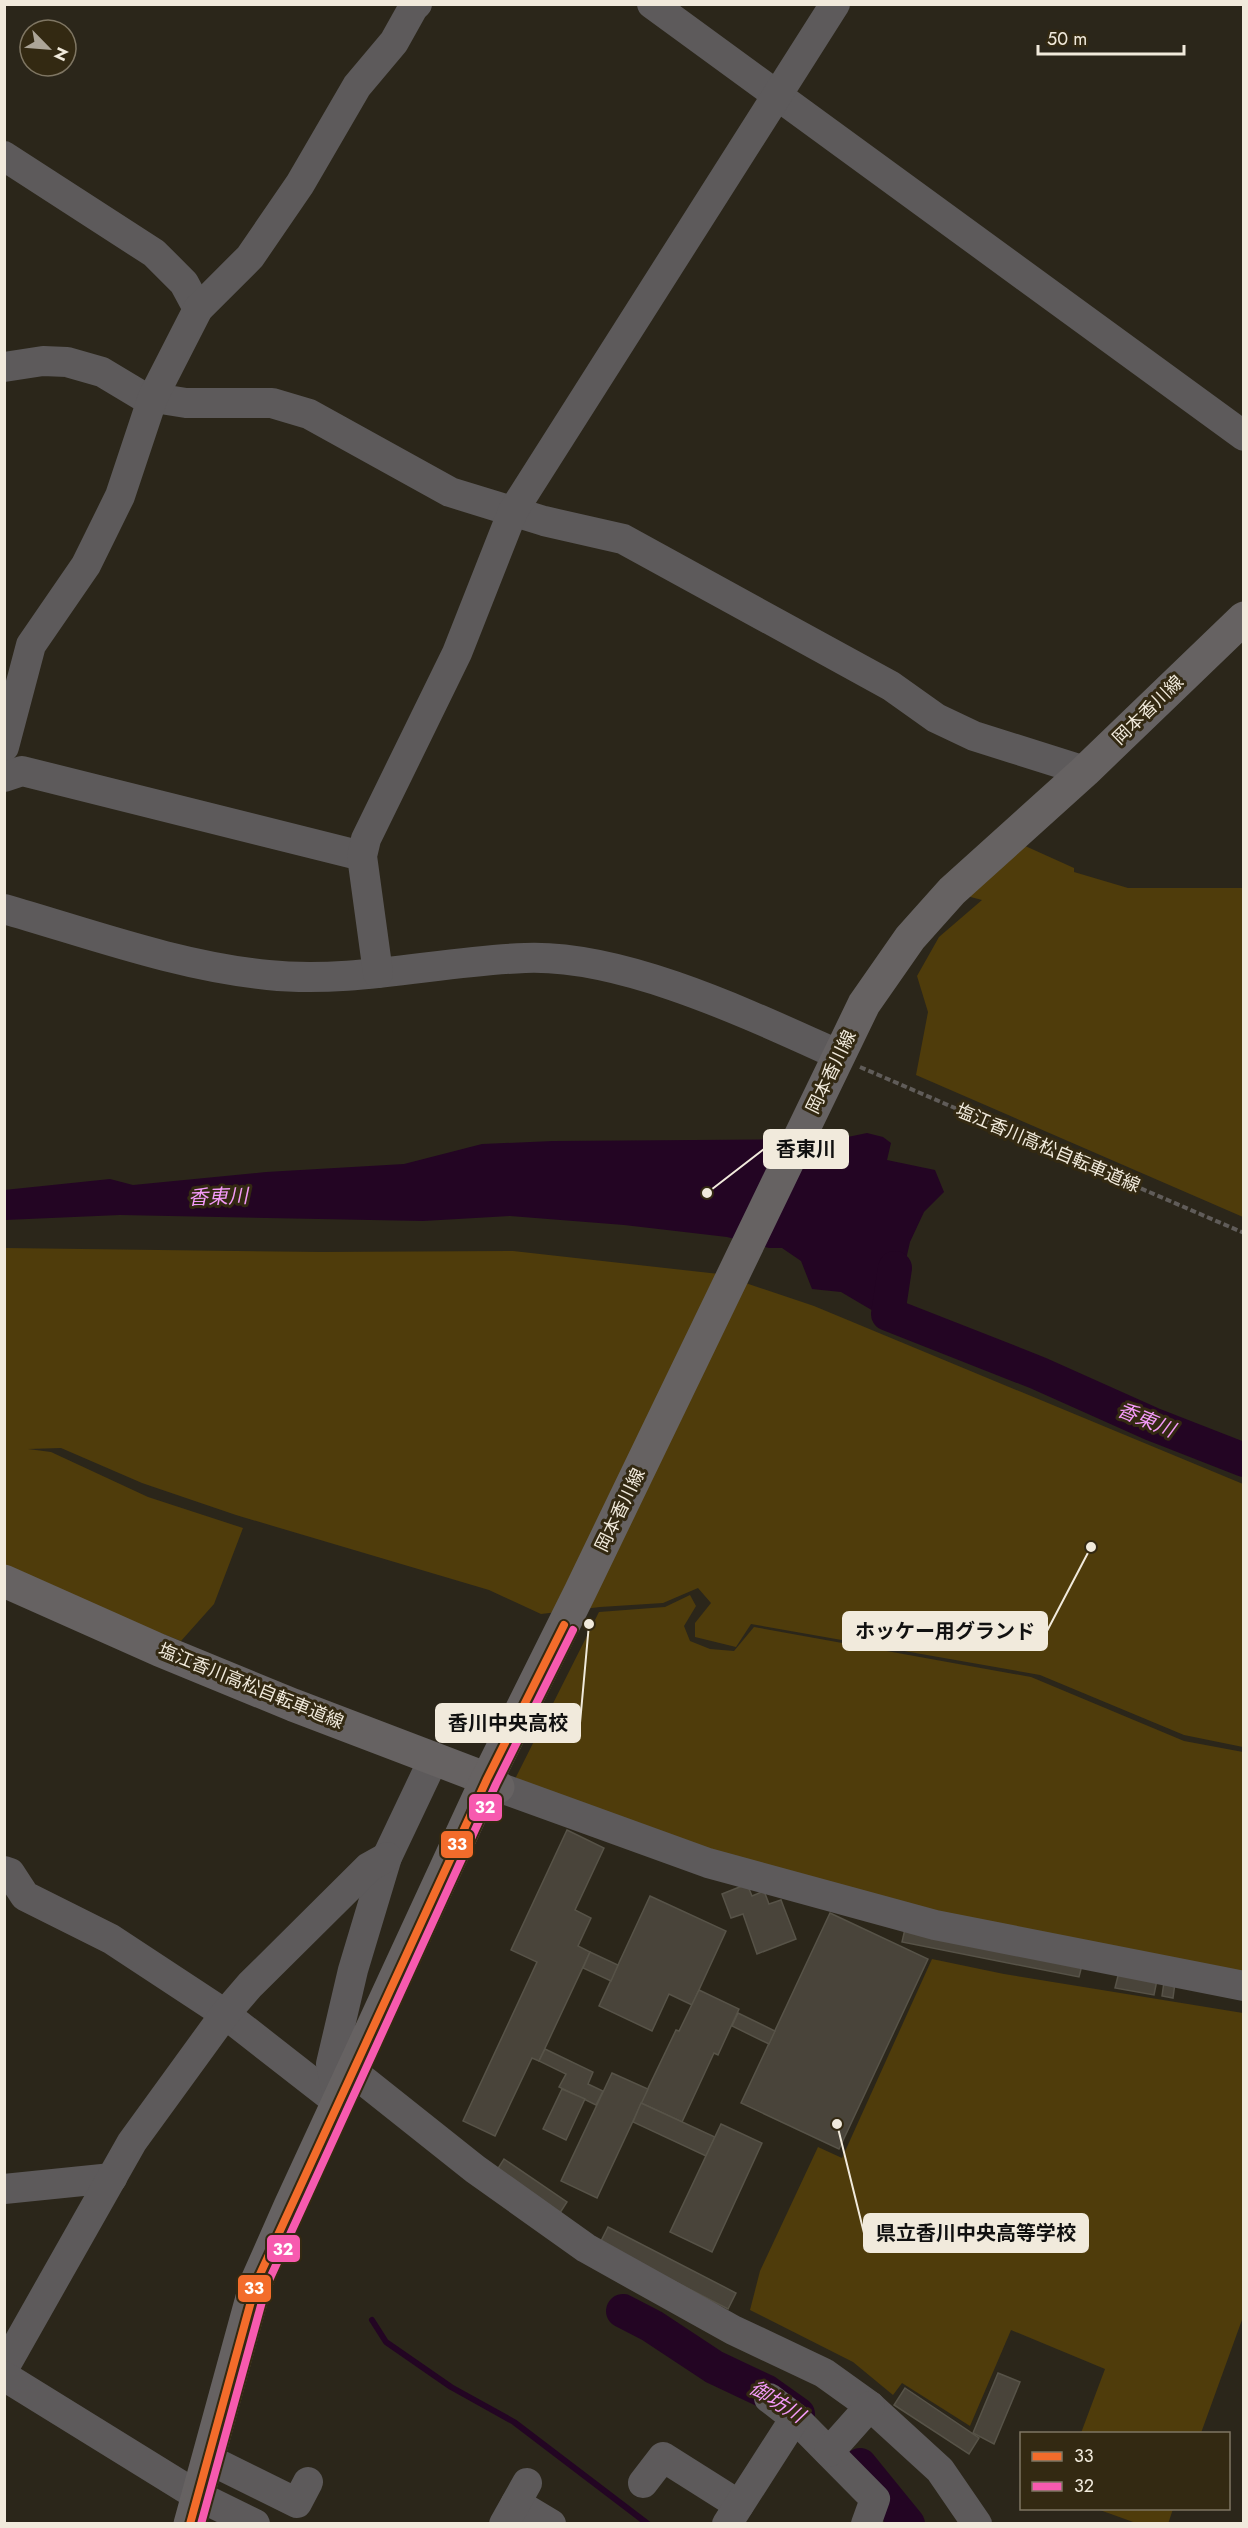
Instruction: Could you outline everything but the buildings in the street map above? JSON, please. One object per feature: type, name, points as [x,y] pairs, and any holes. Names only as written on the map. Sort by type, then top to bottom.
[{"type":"main road","name":"岡本香川線","points":[[194,2510],[256,2283],[353,2072],[493,1783],[580,1592],[823,1088],[845,1059],[864,1004],[910,938],[952,891],[1085,771],[1244,618]]},
{"type":"main road","name":"塩江香川高松自転車道線","points":[[4,1581],[293,1705],[434,1758],[493,1783]]},
{"type":"street","points":[[4,747],[31,645],[91,555],[120,496],[153,397],[198,309],[250,257],[300,184],[357,86],[393,42],[417,4]]},
{"type":"street","points":[[652,4],[1244,436]]},
{"type":"street","points":[[378,973],[362,856],[366,839],[457,653],[513,511],[835,4]]},
{"type":"street","points":[[4,156],[154,253],[184,283],[198,309]]},
{"type":"street","points":[[4,367],[43,361],[67,362],[102,372],[142,396],[186,403],[272,403],[309,414],[450,492],[544,521],[623,539],[891,686],[936,718],[974,736],[1085,771]]},
{"type":"street","points":[[4,777],[22,771],[362,856]]},
{"type":"street","points":[[4,909],[182,962],[267,975],[327,979],[526,958],[595,964],[674,987],[757,1018],[845,1059]]},
{"type":"street","points":[[339,2103],[331,2064],[353,1970],[387,1857],[434,1758]]},
{"type":"street","points":[[493,1783],[708,1863],[935,1925],[1244,1986]]},
{"type":"street","points":[[4,2368],[132,2142],[225,2014],[249,1985],[369,1867],[387,1857]]},
{"type":"street","points":[[4,1871],[10,1873],[25,1896],[111,1939],[225,2014],[339,2103]]},
{"type":"street","points":[[353,2072],[475,2169],[586,2248],[733,2330],[824,2373],[870,2406],[940,2470],[977,2523]]},
{"type":"street","points":[[4,2189],[112,2178]]},
{"type":"street","points":[[4,2376],[194,2510],[255,2523]]},
{"type":"street","points":[[769,2398],[795,2418],[875,2499],[866,2523]]},
{"type":"street","points":[[829,2452],[870,2406]]},
{"type":"street","points":[[642,2483],[663,2457],[733,2514],[795,2418]]},
{"type":"street","points":[[208,2459],[297,2503],[308,2482]]},
{"type":"street","points":[[516,2503],[562,2523]]},
{"type":"path","name":"塩江香川高松自転車道線","points":[[845,1059],[1244,1233]]},
{"type":"shaded area","points":[[1023,845],[1074,868],[1074,872],[1128,888],[1243,888],[1243,1217],[916,1075],[928,1012],[917,976],[939,937],[982,900],[967,896]]},
{"type":"shaded area","points":[[5,1248],[321,1252],[513,1251],[719,1274],[814,1306],[1243,1484],[1243,1747],[1184,1735],[1040,1675],[751,1624],[736,1647],[695,1637],[695,1623],[711,1603],[698,1588],[663,1603],[541,1614],[489,1590],[236,1515],[142,1483],[61,1448],[28,1449],[51,1452],[148,1497],[243,1528],[214,1604],[181,1641],[111,1614],[5,1568]]},
{"type":"shaded area","points":[[690,1595],[696,1606],[684,1626],[690,1641],[710,1649],[734,1651],[754,1627],[1031,1677],[1184,1741],[1243,1752],[1243,1981],[935,1919],[702,1847],[515,1779],[599,1612],[665,1607]]},
{"type":"shaded area","points":[[932,1959],[1004,1974],[1243,2013],[1243,2317],[1201,2432],[1081,2432],[1105,2369],[1011,2330],[970,2426],[902,2383],[893,2395],[853,2362],[750,2310],[760,2271],[818,2147],[842,2158]]},
{"type":"shaded area","points":[[1100,2510],[1173,2510],[1168,2524],[1136,2523]]},
{"type":"water","points":[[867,1133],[883,1137],[891,1143],[887,1160],[935,1170],[944,1192],[924,1212],[910,1242],[899,1291],[888,1314],[880,1315],[841,1292],[812,1289],[801,1261],[782,1248],[769,1248],[727,1237],[624,1225],[510,1216],[423,1221],[120,1215],[5,1220],[4,1190],[110,1179],[133,1185],[266,1172],[404,1164],[482,1144],[553,1141],[838,1139]]},
{"type":"waterway","name":"香東川","points":[[895,1268],[888,1314],[1038,1373],[1152,1424],[1244,1460]]},
{"type":"waterway","name":"御坊川","points":[[623,2311],[652,2326],[714,2367],[767,2392],[798,2414]]},
{"type":"waterway","points":[[372,2320],[386,2342],[451,2387],[514,2422],[648,2524]]},
{"type":"waterway","name":"御坊川","points":[[860,2465],[908,2524]]},
{"type":"transit line","name":"33","points":[[190,2524],[256,2283],[487,1779],[564,1625]]},
{"type":"transit line","name":"32","points":[[201,2524],[266,2287],[496,1784],[573,1630]]},
{"type":"place","name":"香東川","points":[[707,1193]]},
{"type":"place","name":"ホッケー用グランド","points":[[1091,1547]]},
{"type":"place","name":"香川中央高校","points":[[589,1624]]},
{"type":"place","name":"県立香川中央高等学校","points":[[837,2124]]}]
